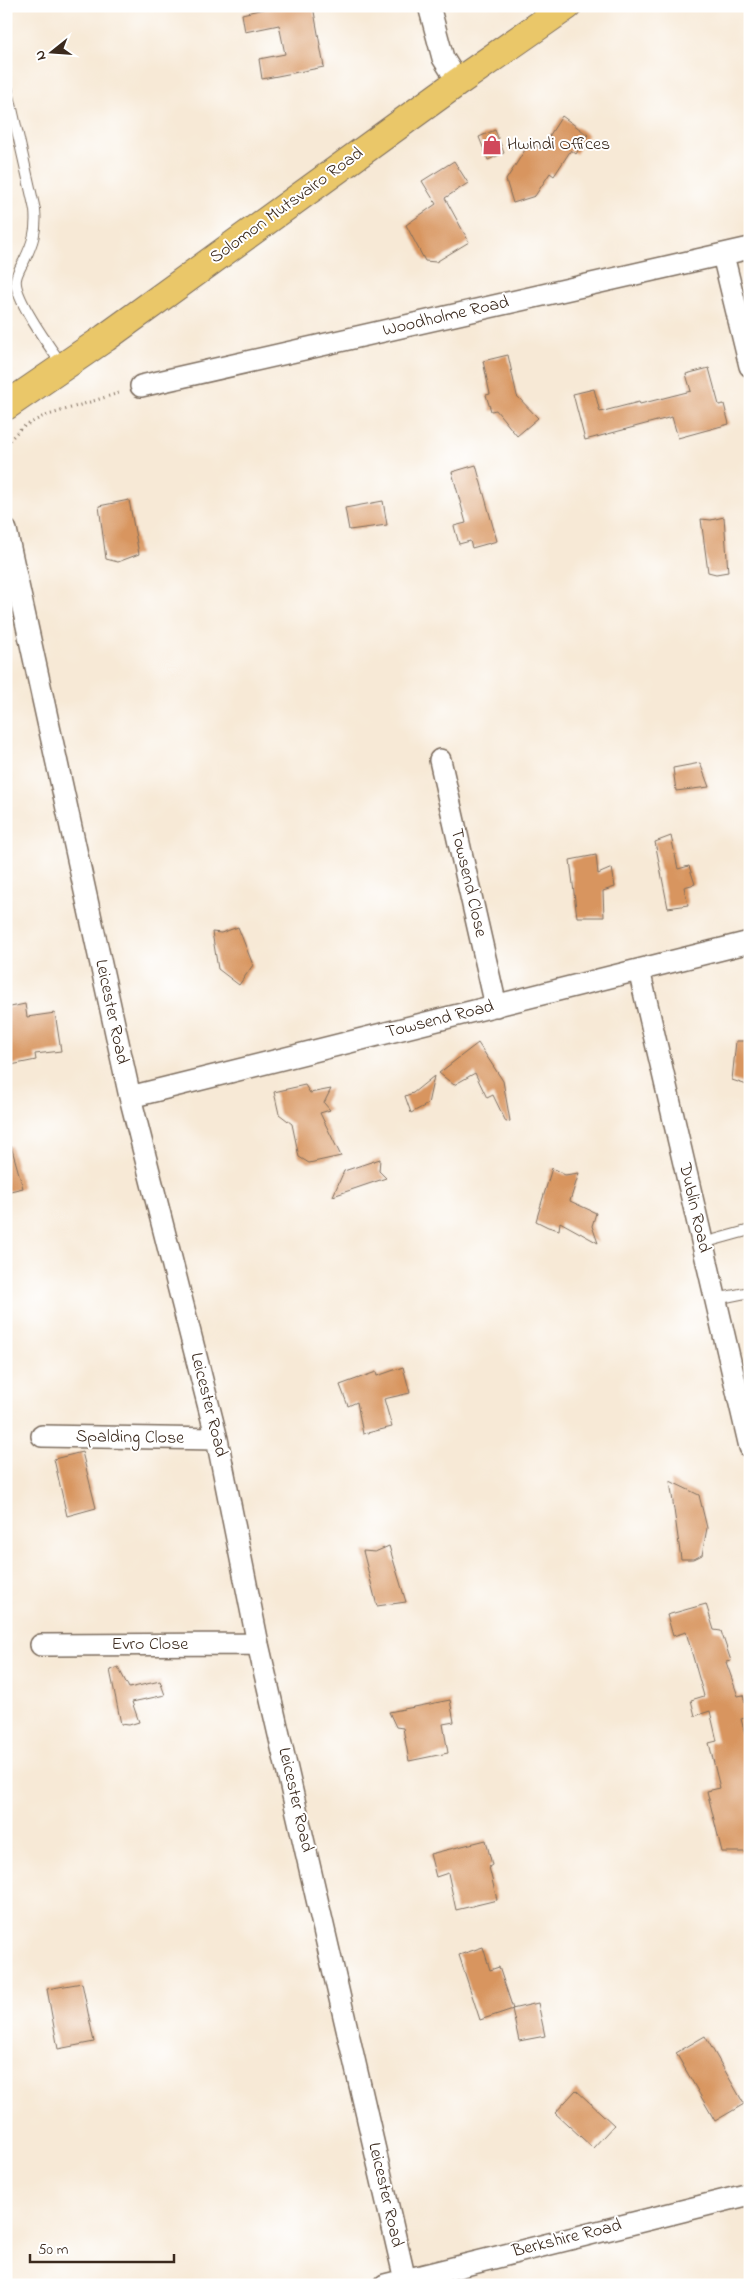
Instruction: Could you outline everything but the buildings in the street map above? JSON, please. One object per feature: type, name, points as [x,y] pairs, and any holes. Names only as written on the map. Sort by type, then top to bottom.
[{"type":"highway","name":"Solomon Mutsvairo Road","points":[[6,406],[186,280],[458,82],[567,6]]},
{"type":"street","points":[[429,6],[443,58],[458,82]]},
{"type":"street","name":"Woodholme Road","points":[[142,386],[750,248]]},
{"type":"street","points":[[723,255],[750,366]]},
{"type":"street","name":"Leicester Road","points":[[6,530],[130,1097],[217,1439],[258,1644],[395,2283]]},
{"type":"street","name":"Towsend Close","points":[[440,760],[496,1006]]},
{"type":"street","name":"Towsend Road","points":[[130,1097],[750,942]]},
{"type":"street","name":"Dublin Road","points":[[639,970],[750,1447]]},
{"type":"street","name":"Spalding Close","points":[[42,1436],[217,1439]]},
{"type":"street","name":"Evro Close","points":[[41,1645],[258,1644]]},
{"type":"street","name":"Berkshire Road","points":[[395,2283],[750,2194]]},
{"type":"lane","points":[[6,82],[35,210],[36,225],[33,242],[16,277],[16,288],[37,327],[63,366]]},
{"type":"lane","points":[[703,1244],[750,1230]]},
{"type":"lane","points":[[716,1299],[750,1292]]},
{"type":"path","points":[[6,444],[21,428],[42,417],[142,386]]},
{"type":"place","name":"Hwindi Offices","points":[[492,145]]}]
